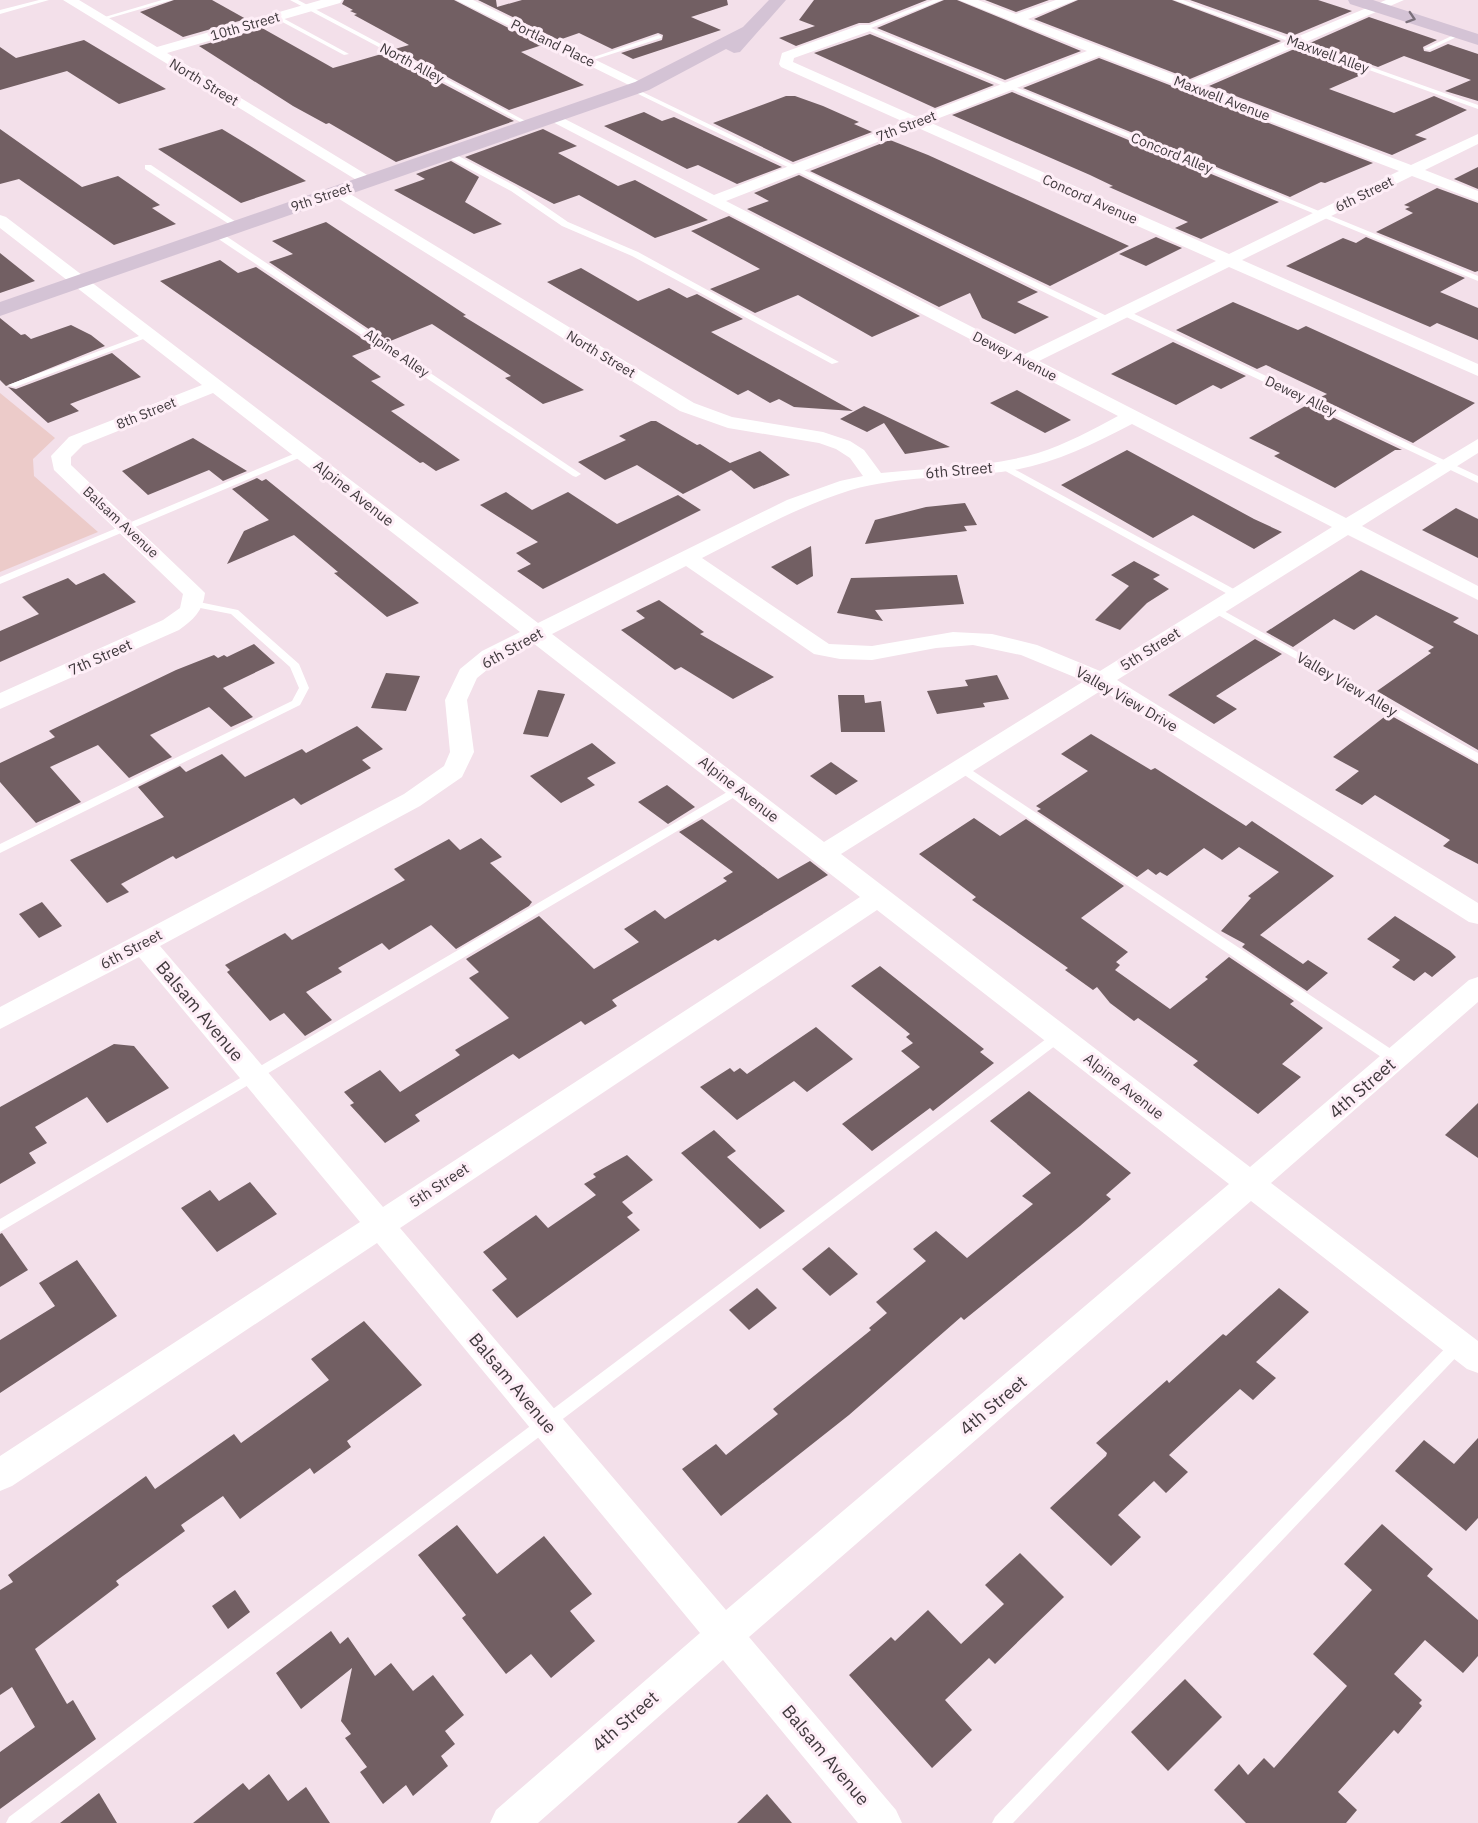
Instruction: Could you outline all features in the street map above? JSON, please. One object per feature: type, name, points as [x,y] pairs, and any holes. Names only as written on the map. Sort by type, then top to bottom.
[{"type":"street","name":"North Street","points":[[70,0],[369,181]]},
{"type":"street","name":"10th Street","points":[[154,52],[336,0]]},
{"type":"street","name":"Portland Place","points":[[463,0],[588,60],[637,88]]},
{"type":"street","name":"9th Street","points":[[0,309],[637,88],[673,80],[713,62],[739,44],[746,32],[778,0]]},
{"type":"street","name":"Maxwell Avenue","points":[[966,0],[1478,196]]},
{"type":"street","points":[[1015,19],[1069,0]]},
{"type":"street","points":[[1356,0],[1478,40]]},
{"type":"street","points":[[1190,86],[1397,0]]},
{"type":"street","points":[[1408,0],[1478,23]]},
{"type":"street","name":"Concord Avenue","points":[[865,28],[788,56],[786,63],[1478,371]]},
{"type":"street","name":"7th Street","points":[[713,201],[1099,51]]},
{"type":"street","name":"Dewey Avenue","points":[[552,118],[1478,594]]},
{"type":"street","name":"6th Street","points":[[1024,361],[1478,138]]},
{"type":"street","name":"North Street","points":[[336,192],[687,407],[728,422],[822,438],[843,445],[857,454],[876,479]]},
{"type":"street","name":"Alpine Avenue","points":[[0,220],[1059,1036],[1472,1351]]},
{"type":"street","name":"8th Street","points":[[76,441],[216,386]]},
{"type":"street","name":"6th Street","points":[[0,1019],[412,800],[454,771],[462,752],[456,700],[468,674],[490,656],[794,504],[847,485],[876,479],[1002,466],[1041,458],[1075,446],[1133,416]]},
{"type":"street","name":"Balsam Avenue","points":[[76,441],[61,456],[61,466],[194,593],[194,604]]},
{"type":"street","name":"5th Street","points":[[823,854],[1478,445]]},
{"type":"street","name":"Valley View Drive","points":[[687,557],[822,649],[844,655],[866,656],[954,639],[988,639],[1026,647],[1101,680],[1478,915]]},
{"type":"street","name":"7th Street","points":[[0,702],[171,625],[186,616],[194,604]]},
{"type":"street","name":"5th Street","points":[[0,1474],[879,897]]},
{"type":"street","name":"Balsam Avenue","points":[[143,943],[884,1823]]},
{"type":"street","name":"4th Street","points":[[509,1823],[724,1634],[1252,1184],[1478,987]]},
{"type":"lane","points":[[0,12],[46,0]]},
{"type":"lane","points":[[100,19],[169,0]]},
{"type":"lane","name":"North Alley","points":[[293,0],[530,125]]},
{"type":"lane","points":[[865,28],[939,0]]},
{"type":"lane","name":"Maxwell Alley","points":[[1177,0],[1478,107]]},
{"type":"lane","points":[[278,17],[346,54]]},
{"type":"lane","name":"Concord Alley","points":[[865,28],[1478,279]]},
{"type":"lane","points":[[1427,49],[1460,34]]},
{"type":"lane","points":[[588,60],[659,37]]},
{"type":"lane","points":[[637,88],[795,169],[1107,320]]},
{"type":"lane","points":[[448,154],[514,189],[565,224],[635,254],[835,362]]},
{"type":"lane","points":[[148,167],[238,226]]},
{"type":"lane","name":"Alpine Alley","points":[[217,234],[576,474]]},
{"type":"lane","name":"Dewey Alley","points":[[1123,312],[1478,480]]},
{"type":"lane","points":[[12,385],[150,335]]},
{"type":"lane","points":[[0,580],[303,453]]},
{"type":"lane","points":[[1002,466],[1237,596]]},
{"type":"lane","points":[[0,849],[296,704],[304,688],[295,666],[234,612],[194,604]]},
{"type":"lane","name":"Valley View Alley","points":[[1215,609],[1478,758]]},
{"type":"lane","points":[[961,767],[1395,1059]]},
{"type":"lane","points":[[0,1226],[739,789]]},
{"type":"lane","points":[[15,1823],[1059,1036]]},
{"type":"lane","points":[[1001,1823],[1472,1351]]},
{"type":"shaded area","points":[[0,393],[55,438],[33,459],[34,476],[98,532],[0,572]]},
{"type":"building","points":[[174,0],[212,0],[246,19],[183,37],[140,12]]},
{"type":"building","points":[[344,0],[454,0],[542,45],[521,52],[584,85],[509,110],[395,49],[409,45],[354,15],[357,14],[342,4]]},
{"type":"building","points":[[478,0],[496,0],[497,7],[522,0],[727,0],[728,5],[691,17],[721,30],[633,59],[621,53],[662,40],[663,35],[658,33],[612,49],[579,33],[559,40]]},
{"type":"building","points":[[814,0],[927,0],[869,23],[859,23],[796,46],[779,38],[815,26],[799,20]]},
{"type":"building","points":[[944,0],[957,0],[1081,51],[1005,80],[877,28]]},
{"type":"building","points":[[985,0],[1049,0],[1016,12]]},
{"type":"building","points":[[1078,0],[1172,0],[1281,41],[1190,79],[1034,19]]},
{"type":"building","points":[[1190,0],[1318,0],[1352,11],[1292,36]]},
{"type":"building","points":[[1369,17],[1437,40],[1423,47],[1424,51],[1430,52],[1448,44],[1478,54],[1478,101],[1445,91],[1471,80],[1404,56],[1378,67],[1310,43]]},
{"type":"building","points":[[262,28],[333,68],[385,53],[514,121],[396,162],[329,123],[326,124],[293,106],[199,46]]},
{"type":"building","points":[[870,34],[994,85],[935,108],[814,53]]},
{"type":"building","points":[[84,40],[166,89],[119,104],[67,71],[0,90],[0,47],[16,58]]},
{"type":"building","points":[[1299,47],[1368,72],[1329,89],[1394,113],[1434,96],[1467,110],[1415,135],[1427,139],[1392,155],[1209,86]]},
{"type":"building","points":[[1099,58],[1373,163],[1325,183],[1321,182],[1290,197],[1023,88]]},
{"type":"building","points":[[1012,92],[1279,202],[1201,239],[1175,228],[1188,222],[1109,187],[1113,186],[1090,175],[952,115]]},
{"type":"building","points":[[786,96],[795,96],[823,106],[859,122],[854,124],[872,132],[793,162],[713,123]]},
{"type":"building","points":[[644,112],[662,121],[674,117],[782,167],[737,184],[698,165],[687,169],[604,126]]},
{"type":"building","points":[[0,129],[82,187],[118,176],[160,205],[152,208],[176,224],[114,245],[19,179],[0,184]]},
{"type":"building","points":[[222,129],[306,181],[241,203],[158,149]]},
{"type":"building","points":[[543,129],[577,146],[558,153],[618,186],[635,180],[708,220],[655,238],[579,195],[554,204],[465,157]]},
{"type":"building","points":[[890,140],[1129,246],[1050,286],[810,171]]},
{"type":"building","points":[[451,161],[479,177],[465,202],[502,224],[474,234],[394,190],[425,179],[416,174]]},
{"type":"building","points":[[1478,167],[1478,189],[1454,179]]},
{"type":"building","points":[[799,175],[1038,292],[1017,302],[1049,317],[1015,334],[982,318],[970,293],[939,307],[747,209],[769,201],[754,193]]},
{"type":"building","points":[[1437,188],[1478,203],[1478,271],[1475,272],[1376,232],[1413,213],[1405,209],[1410,207],[1404,205]]},
{"type":"building","points":[[729,216],[920,316],[872,337],[798,295],[755,313],[710,289],[760,269],[691,231]]},
{"type":"building","points":[[326,222],[466,315],[463,316],[584,390],[543,404],[505,378],[511,376],[432,324],[388,342],[269,262],[293,254],[272,241]]},
{"type":"building","points":[[1156,237],[1182,248],[1146,266],[1119,254]]},
{"type":"building","points":[[1366,237],[1465,278],[1440,292],[1478,308],[1478,340],[1437,323],[1430,327],[1286,266],[1343,238],[1356,243]]},
{"type":"building","points":[[0,253],[35,281],[0,293]]},
{"type":"building","points":[[220,260],[238,273],[256,267],[375,347],[352,356],[381,377],[371,381],[405,405],[391,411],[460,460],[436,471],[423,462],[420,463],[160,281]]},
{"type":"building","points":[[581,268],[638,301],[669,288],[687,298],[697,294],[743,319],[711,332],[853,411],[794,407],[779,399],[770,403],[748,390],[738,395],[547,282]]},
{"type":"building","points":[[1233,302],[1298,330],[1306,326],[1475,403],[1413,443],[1319,398],[1327,394],[1266,365],[1257,369],[1176,330]]},
{"type":"building","points":[[0,318],[21,335],[25,334],[31,339],[71,325],[91,335],[105,346],[6,386],[0,380]]},
{"type":"building","points":[[1173,342],[1246,376],[1221,389],[1213,385],[1176,405],[1111,374]]},
{"type":"building","points":[[112,353],[141,377],[70,404],[79,411],[48,423],[8,387],[16,389]]},
{"type":"building","points":[[1017,390],[1071,420],[1045,433],[990,403]]},
{"type":"building","points":[[1307,405],[1402,450],[1395,450],[1335,488],[1274,456],[1280,453],[1249,438]]},
{"type":"building","points":[[864,406],[950,447],[905,454],[884,423],[867,432],[840,419]]},
{"type":"building","points":[[651,421],[656,421],[697,445],[700,444],[730,463],[760,451],[790,475],[754,489],[731,470],[683,494],[637,465],[605,480],[578,462],[626,440],[619,436]]},
{"type":"building","points":[[193,438],[247,471],[223,481],[209,470],[148,495],[122,471]]},
{"type":"building","points":[[1127,450],[1282,532],[1254,549],[1193,515],[1153,538],[1061,485]]},
{"type":"building","points":[[257,478],[262,481],[266,479],[419,603],[387,617],[334,573],[338,572],[294,535],[227,564],[244,531],[269,520],[232,489]]},
{"type":"building","points":[[506,492],[532,510],[568,492],[617,524],[678,495],[701,510],[543,589],[517,571],[531,564],[516,553],[538,542],[480,505]]},
{"type":"building","points":[[965,503],[977,525],[964,526],[967,531],[865,544],[875,520],[926,507]]},
{"type":"building","points":[[1456,508],[1478,519],[1478,558],[1422,530]]},
{"type":"building","points":[[811,546],[813,576],[797,585],[771,567]]},
{"type":"building","points":[[1134,561],[1160,575],[1153,579],[1169,589],[1147,603],[1120,630],[1095,620],[1129,586],[1111,575]]},
{"type":"building","points":[[1361,570],[1459,618],[1453,622],[1478,635],[1478,750],[1377,691],[1431,653],[1428,651],[1434,647],[1376,615],[1354,630],[1334,619],[1293,647],[1266,632]]},
{"type":"building","points":[[104,573],[136,602],[0,662],[0,631],[39,614],[22,597],[68,578],[76,585]]},
{"type":"building","points":[[957,575],[964,604],[875,610],[883,621],[837,613],[851,578]]},
{"type":"building","points":[[659,600],[704,632],[700,634],[774,677],[733,699],[681,667],[675,670],[621,630],[645,618],[636,611]]},
{"type":"building","points":[[1255,639],[1282,654],[1216,696],[1237,709],[1214,724],[1168,695]]},
{"type":"building","points":[[254,644],[275,663],[223,688],[253,717],[231,727],[209,707],[150,735],[172,757],[129,778],[98,745],[50,767],[81,802],[36,823],[0,782],[0,763],[55,737],[49,731],[176,670],[214,655],[218,658],[224,655],[227,657]]},
{"type":"building","points":[[386,673],[420,676],[406,711],[371,708]]},
{"type":"building","points":[[997,675],[1009,699],[983,703],[985,707],[937,714],[927,691],[968,686],[965,680]]},
{"type":"building","points":[[538,690],[565,694],[548,737],[523,734]]},
{"type":"building","points":[[838,695],[864,695],[865,703],[881,701],[885,732],[841,732]]},
{"type":"building","points":[[1388,714],[1478,764],[1478,864],[1443,846],[1450,840],[1375,795],[1362,805],[1335,790],[1359,771],[1333,757]]},
{"type":"building","points":[[357,726],[383,749],[362,760],[371,768],[301,805],[294,798],[176,859],[173,856],[121,884],[129,892],[107,903],[70,860],[164,817],[138,787],[180,766],[186,772],[222,754],[245,777],[302,749],[306,753]]},
{"type":"building","points":[[1091,734],[1151,770],[1155,768],[1246,826],[1252,821],[1334,876],[1260,935],[1303,964],[1308,960],[1328,973],[1307,991],[1242,947],[1245,944],[1221,931],[1251,898],[1248,896],[1279,872],[1239,847],[1222,860],[1204,848],[1167,876],[1160,872],[1156,875],[1148,869],[1137,877],[1037,811],[1041,809],[1036,806],[1088,771],[1061,754]]},
{"type":"building","points":[[592,743],[616,763],[587,778],[595,785],[561,803],[530,776]]},
{"type":"building","points":[[831,762],[858,781],[836,795],[810,776]]},
{"type":"building","points":[[667,785],[695,807],[668,824],[638,802]]},
{"type":"building","points":[[974,818],[1000,836],[1026,819],[1124,886],[1081,918],[1128,952],[1116,962],[1120,965],[1115,970],[1170,1009],[1208,979],[1205,977],[1229,957],[1294,1001],[1290,1004],[1323,1028],[1282,1064],[1301,1077],[1258,1114],[1193,1065],[1198,1061],[1138,1018],[1134,1021],[1110,1003],[1097,987],[1093,990],[1065,970],[1068,968],[972,900],[976,897],[919,854]]},
{"type":"building","points":[[702,819],[778,879],[810,861],[828,875],[718,941],[715,939],[612,1000],[617,1006],[585,1025],[581,1021],[519,1059],[513,1054],[415,1115],[420,1121],[385,1143],[350,1105],[354,1103],[344,1092],[380,1070],[400,1092],[460,1055],[455,1050],[509,1018],[469,978],[479,972],[466,959],[539,916],[594,969],[639,942],[624,929],[655,910],[665,919],[727,881],[723,878],[733,872],[679,832]]},
{"type":"building","points":[[481,838],[502,857],[490,863],[532,902],[529,906],[456,949],[431,925],[389,950],[382,943],[338,968],[342,972],[306,992],[332,1020],[305,1036],[284,1013],[270,1021],[227,972],[230,970],[225,965],[285,933],[292,940],[405,880],[394,869],[449,839],[460,850]]},
{"type":"building","points":[[42,902],[62,926],[39,938],[19,914]]},
{"type":"building","points":[[1395,916],[1456,957],[1432,977],[1425,972],[1414,981],[1392,967],[1400,960],[1367,939]]},
{"type":"building","points":[[880,966],[984,1049],[980,1052],[994,1063],[933,1111],[930,1108],[872,1151],[842,1124],[920,1067],[901,1051],[913,1043],[906,1037],[910,1034],[851,986]]},
{"type":"building","points":[[816,1027],[853,1059],[807,1092],[794,1081],[737,1120],[700,1087],[730,1068],[734,1072],[740,1068],[747,1074]]},
{"type":"building","points":[[114,1044],[134,1046],[169,1088],[107,1123],[87,1097],[35,1127],[47,1143],[29,1153],[36,1163],[0,1184],[0,1107]]},
{"type":"building","points":[[1029,1091],[1131,1173],[1106,1195],[1111,1199],[1080,1226],[964,1320],[961,1317],[849,1415],[721,1516],[682,1469],[716,1444],[726,1455],[778,1414],[773,1409],[871,1330],[869,1328],[887,1313],[876,1302],[926,1261],[913,1249],[936,1231],[967,1258],[1033,1204],[1022,1196],[1051,1173],[990,1121]]},
{"type":"building","points":[[1478,1103],[1478,1158],[1445,1135]]},
{"type":"building","points":[[714,1130],[736,1151],[727,1157],[785,1211],[760,1229],[681,1153]]},
{"type":"building","points":[[627,1155],[653,1180],[622,1202],[633,1213],[627,1217],[640,1230],[517,1318],[492,1290],[507,1279],[483,1252],[536,1215],[548,1228],[596,1195],[584,1184],[596,1177],[593,1174]]},
{"type":"building","points":[[250,1182],[277,1214],[217,1252],[181,1208],[210,1190],[219,1201]]},
{"type":"building","points":[[2,1233],[28,1270],[0,1287],[0,1234]]},
{"type":"building","points":[[829,1247],[858,1274],[830,1296],[802,1269]]},
{"type":"building","points":[[77,1260],[117,1316],[0,1393],[0,1340],[55,1306],[39,1283]]},
{"type":"building","points":[[757,1288],[777,1308],[749,1330],[729,1310]]},
{"type":"building","points":[[1279,1288],[1309,1312],[1256,1362],[1276,1378],[1253,1400],[1240,1389],[1169,1455],[1188,1472],[1166,1493],[1154,1481],[1118,1515],[1141,1537],[1111,1566],[1050,1508],[1106,1456],[1107,1453],[1096,1443],[1167,1380],[1169,1383],[1223,1334],[1226,1336]]},
{"type":"building","points":[[364,1321],[422,1385],[347,1441],[351,1447],[314,1474],[310,1468],[240,1519],[223,1496],[181,1525],[185,1531],[116,1581],[119,1585],[35,1649],[67,1704],[73,1700],[96,1739],[0,1809],[0,1752],[35,1727],[12,1687],[0,1695],[0,1590],[13,1582],[8,1575],[146,1476],[155,1489],[234,1434],[241,1443],[329,1380],[311,1359]]},
{"type":"building","points":[[1478,1438],[1478,1518],[1466,1531],[1395,1471],[1424,1440],[1454,1464]]},
{"type":"building","points":[[1382,1524],[1433,1569],[1427,1576],[1478,1620],[1478,1656],[1463,1673],[1425,1640],[1394,1674],[1422,1700],[1419,1703],[1422,1706],[1398,1734],[1394,1730],[1338,1792],[1357,1810],[1346,1823],[1246,1823],[1214,1790],[1239,1764],[1248,1775],[1264,1758],[1274,1768],[1347,1686],[1313,1654],[1372,1590],[1344,1564]]},
{"type":"building","points":[[457,1525],[497,1574],[544,1536],[592,1594],[570,1611],[595,1641],[551,1678],[531,1654],[506,1674],[462,1618],[466,1615],[418,1555]]},
{"type":"building","points":[[1020,1553],[1064,1597],[995,1664],[989,1658],[945,1700],[972,1730],[932,1768],[849,1675],[891,1637],[895,1641],[928,1610],[961,1644],[1004,1604],[985,1585]]},
{"type":"building","points":[[235,1590],[250,1612],[228,1629],[212,1606]]},
{"type":"building","points":[[331,1631],[340,1644],[348,1637],[375,1676],[391,1663],[413,1691],[433,1675],[464,1715],[445,1731],[455,1744],[441,1756],[448,1766],[413,1796],[406,1785],[383,1804],[360,1772],[367,1767],[345,1738],[351,1734],[341,1721],[352,1668],[301,1709],[276,1673]]},
{"type":"building","points":[[1185,1679],[1222,1717],[1168,1771],[1131,1732]]},
{"type":"building","points":[[269,1774],[288,1801],[306,1787],[330,1823],[193,1823],[243,1783],[249,1790]]},
{"type":"building","points":[[99,1793],[117,1823],[60,1823]]},
{"type":"building","points":[[767,1794],[792,1823],[737,1823]]}]
